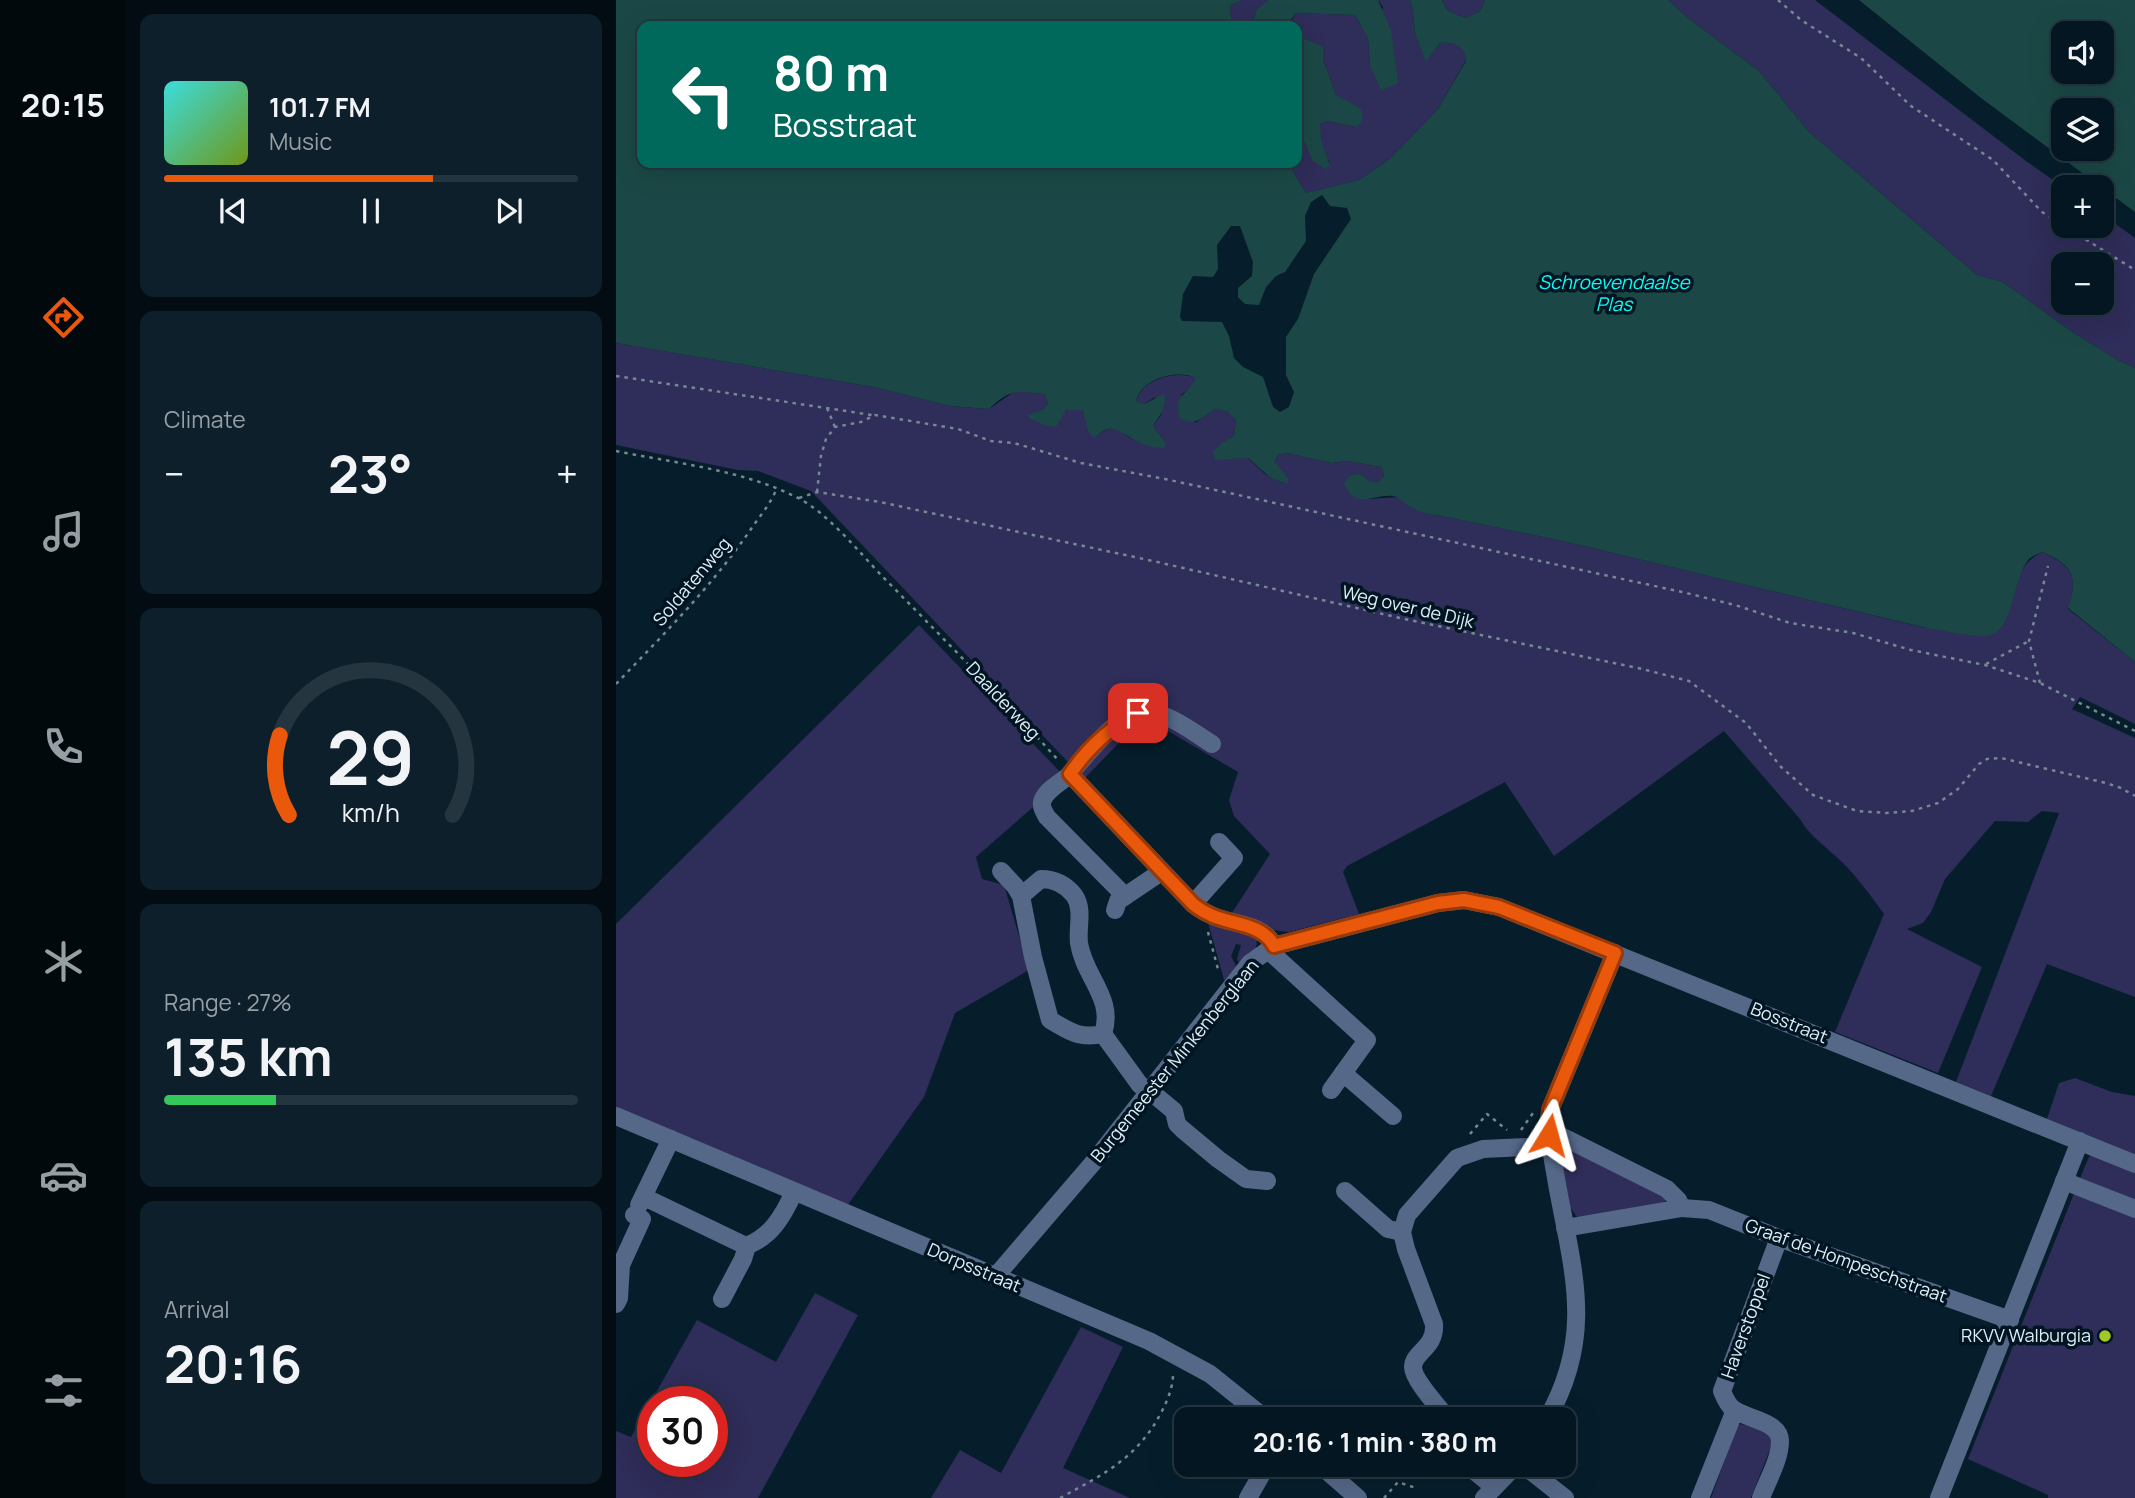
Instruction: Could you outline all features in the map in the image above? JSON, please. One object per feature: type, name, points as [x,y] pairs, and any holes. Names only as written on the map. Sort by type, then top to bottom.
[{"type":"street","points":[[1161,872],[1120,903],[1047,817],[1042,802],[1046,794],[1070,774],[1077,763],[1107,734],[1138,713],[1163,715],[1212,744]]},
{"type":"street","points":[[1070,774],[1197,907],[1215,917],[1254,928],[1269,937],[1271,948],[1367,1040],[1331,1090]]},
{"type":"street","points":[[1197,907],[1234,858],[1219,842]]},
{"type":"street","points":[[1001,871],[1016,886],[1020,896],[1050,1020],[1086,1038],[1103,1034]]},
{"type":"street","points":[[1020,896],[1041,879],[1056,880],[1073,895],[1080,908],[1079,942],[1084,959],[1107,1010],[1107,1023],[1103,1034]]},
{"type":"street","name":"Bosstraat","points":[[1438,903],[1464,900],[1499,907],[2135,1164]]},
{"type":"street","name":"Burgemeester Minkenberglaan","points":[[995,1277],[1092,1164],[1250,963],[1271,948],[1438,903]]},
{"type":"street","points":[[1553,1407],[1571,1361],[1578,1303],[1575,1270],[1550,1141],[1550,1110],[1615,953]]},
{"type":"street","points":[[1103,1034],[1140,1085],[1174,1111],[1177,1124],[1246,1179],[1267,1181]]},
{"type":"street","points":[[1343,1073],[1393,1116]]},
{"type":"street","name":"Dorpsstraat","points":[[616,1116],[1149,1341],[1210,1374],[1251,1407]]},
{"type":"street","points":[[1439,1407],[1416,1376],[1413,1367],[1415,1360],[1431,1342],[1434,1324],[1406,1250],[1402,1232],[1407,1216],[1457,1158],[1483,1149],[1550,1141],[1561,1136],[1667,1189],[1682,1208]]},
{"type":"street","points":[[616,1304],[619,1298],[621,1265],[642,1219],[632,1218],[671,1139]]},
{"type":"street","points":[[1939,1498],[2080,1141]]},
{"type":"street","points":[[2064,1181],[2135,1209]]},
{"type":"street","points":[[1345,1191],[1388,1229],[1402,1232]]},
{"type":"street","points":[[644,1197],[742,1245],[759,1242],[772,1230],[794,1192]]},
{"type":"street","name":"Graaf de Hompeschstraat","points":[[1565,1228],[1682,1208],[1709,1210],[1779,1238],[2010,1320]]},
{"type":"street","name":"Haverstoppel","points":[[1735,1410],[1727,1403],[1722,1391],[1779,1238]]},
{"type":"street","points":[[722,1299],[743,1259],[742,1245]]},
{"type":"street","points":[[1700,1498],[1735,1410],[1774,1427],[1780,1438],[1778,1452],[1760,1498]]},
{"type":"street","points":[[1248,1498],[1260,1477]]},
{"type":"street","points":[[1334,1477],[1358,1498]]},
{"type":"street","points":[[1477,1477],[1489,1492],[1505,1477]]},
{"type":"street","points":[[1538,1477],[1565,1498]]},
{"type":"path","points":[[1779,0],[1801,20],[1861,58],[1912,106],[1993,160],[2042,212],[2051,217]]},
{"type":"path","points":[[2085,238],[2135,270]]},
{"type":"path","points":[[616,376],[958,429],[991,441],[1014,443],[1081,463],[1682,592],[1735,605],[1790,623],[1853,633],[1911,650],[1984,665],[2040,683],[2135,731]]},
{"type":"path","points":[[826,407],[835,427]]},
{"type":"path","points":[[817,492],[821,456],[826,439],[835,427],[861,422],[875,415]]},
{"type":"path","points":[[616,450],[749,478],[799,498]]},
{"type":"path","name":"Soldatenweg","points":[[616,684],[716,577],[777,488]]},
{"type":"path","name":"Weg over de Dijk","points":[[799,498],[817,492],[880,502],[1689,681],[1746,723],[1781,767],[1813,795],[1857,811],[1912,811],[1938,803],[1958,789],[1979,764],[1987,759],[2001,758],[2106,783],[2135,796]]},
{"type":"path","name":"Daalderweg","points":[[799,498],[853,546],[1070,774]]},
{"type":"path","points":[[2040,683],[2029,641],[2048,566]]},
{"type":"path","points":[[1984,665],[2029,641]]},
{"type":"path","points":[[1197,907],[1222,985],[1227,992]]},
{"type":"path","points":[[1060,1498],[1105,1474],[1140,1445],[1168,1399],[1174,1354]]},
{"type":"path","points":[[1384,1498],[1398,1482],[1416,1488]]},
{"type":"shaded area","points":[[1242,0],[1270,0],[1257,9],[1253,21],[1232,21],[1231,5]]},
{"type":"shaded area","points":[[1378,0],[1410,0],[1415,34],[1426,61],[1440,43],[1454,44],[1461,48],[1466,60],[1438,109],[1391,158],[1359,180],[1306,193],[1291,168],[1302,168],[1302,137],[1312,160],[1330,164],[1320,140],[1320,124],[1328,121],[1356,127],[1346,101],[1336,95],[1323,59],[1308,40],[1302,40],[1302,21],[1292,21],[1296,13],[1355,15],[1368,39],[1370,65],[1383,7]]},
{"type":"shaded area","points":[[1442,0],[1485,0],[1480,11],[1466,18],[1448,11]]},
{"type":"shaded area","points":[[1668,0],[1815,0],[2051,179],[2051,238],[2114,238],[2114,223],[2135,238],[2135,368],[2074,333],[2003,282],[1977,275],[1808,131],[1759,71]]},
{"type":"shaded area","points":[[616,343],[874,387],[950,406],[989,409],[1015,391],[1045,394],[1048,404],[1044,409],[1029,415],[1084,410],[1086,417],[1100,433],[1112,428],[1136,440],[1166,443],[1153,426],[1161,415],[1155,397],[1144,404],[1136,401],[1146,387],[1161,378],[1189,376],[1197,378],[1194,385],[1181,395],[1195,423],[1215,409],[1229,412],[1236,420],[1234,436],[1224,441],[1214,459],[1248,458],[1265,474],[1282,483],[1288,478],[1275,463],[1278,455],[1286,453],[1332,463],[1347,461],[1382,467],[1384,476],[1378,482],[1370,481],[1360,474],[1369,499],[1398,497],[1411,507],[1427,513],[1567,542],[1926,628],[2013,600],[2025,566],[2043,552],[2061,562],[2070,573],[2073,588],[2068,609],[2135,662],[2135,724],[2080,697],[2072,709],[2135,738],[2135,997],[2047,964],[1991,1096],[1956,1082],[2059,813],[2042,811],[2028,822],[1995,821],[1945,879],[1931,912],[1923,923],[1907,929],[1982,967],[1938,1073],[1835,1032],[1884,914],[1853,874],[1809,832],[1724,731],[1554,856],[1505,782],[1347,866],[1343,872],[1359,914],[1289,932],[1273,930],[1230,916],[1270,854],[1234,816],[1229,800],[1238,772],[1144,717],[1084,779],[811,491],[758,471],[738,470],[616,445]]},
{"type":"shaded area","points":[[919,625],[1066,778],[976,857],[982,879],[1004,885],[1029,970],[955,1013],[924,1097],[847,1206],[616,1108],[616,924]]},
{"type":"shaded area","points":[[1207,919],[1253,933],[1257,939],[1256,949],[1240,964],[1237,959],[1241,945],[1236,944],[1231,956],[1237,968],[1225,983]]},
{"type":"shaded area","points":[[2075,1078],[2112,1092],[2135,1096],[2135,1155],[2047,1119],[2059,1083]]},
{"type":"shaded area","points":[[1567,1143],[1667,1198],[1662,1206],[1577,1217],[1570,1207],[1558,1145]]},
{"type":"shaded area","points":[[2093,1153],[2135,1170],[2135,1498],[2048,1498],[2048,1495],[1968,1459],[2085,1166]]},
{"type":"shaded area","points":[[815,1293],[858,1315],[758,1498],[616,1498],[616,1431],[631,1437],[637,1426],[637,1477],[728,1477],[728,1386],[660,1386],[697,1320],[776,1362]]},
{"type":"shaded area","points":[[1081,1327],[1123,1347],[1063,1468],[1130,1498],[931,1498],[960,1450],[1001,1473]]},
{"type":"shaded area","points":[[1738,1424],[1759,1427],[1771,1436],[1772,1444],[1751,1498],[1711,1498]]},
{"type":"water","name":"Schroevendaalse Plas","points":[[616,0],[1242,0],[1231,5],[1232,21],[637,21],[637,168],[1291,168],[1306,193],[1359,180],[1391,158],[1438,109],[1466,61],[1461,48],[1454,44],[1440,43],[1426,62],[1415,34],[1410,0],[1442,0],[1448,11],[1466,18],[1480,11],[1485,0],[1668,0],[1759,71],[1808,131],[1977,275],[2003,282],[2074,333],[2135,368],[2135,662],[2068,608],[2073,587],[2071,573],[2061,562],[2043,552],[2030,558],[2023,568],[2003,625],[1995,633],[1986,636],[1965,634],[1927,628],[1567,542],[1425,513],[1397,497],[1361,499],[1349,492],[1344,483],[1349,476],[1360,474],[1370,481],[1378,482],[1384,476],[1382,467],[1347,461],[1332,463],[1286,453],[1278,455],[1275,462],[1288,478],[1288,483],[1271,477],[1248,458],[1215,460],[1213,452],[1234,436],[1236,420],[1228,412],[1215,409],[1194,421],[1180,418],[1180,399],[1196,378],[1188,375],[1170,375],[1153,381],[1145,386],[1136,401],[1144,404],[1164,394],[1164,407],[1153,426],[1166,443],[1165,448],[1152,447],[1114,429],[1105,430],[1094,438],[1088,431],[1083,410],[1066,410],[1056,427],[1029,418],[1028,415],[1044,409],[1048,404],[1045,394],[1014,392],[989,409],[950,406],[874,387],[616,343]],"holes":[[[1322,195],[1330,206],[1347,208],[1351,219],[1314,274],[1298,319],[1286,337],[1286,375],[1294,392],[1289,407],[1280,412],[1273,407],[1263,377],[1243,367],[1234,358],[1229,336],[1222,322],[1182,321],[1180,317],[1183,294],[1193,276],[1213,277],[1218,269],[1217,245],[1231,226],[1240,226],[1253,262],[1252,276],[1238,288],[1238,297],[1245,304],[1259,305],[1266,287],[1276,276],[1285,272],[1306,241],[1305,216],[1311,202]]]},
{"type":"water","points":[[1269,0],[1378,0],[1391,30],[1398,83],[1381,91],[1370,65],[1368,39],[1355,15],[1296,13],[1288,21],[1253,21],[1257,9]]},
{"type":"water","points":[[1859,0],[2135,0],[2135,212],[2114,196],[2114,175],[2085,175],[2066,161],[2114,161],[2114,98],[2051,98],[2051,150],[1981,98]]},
{"type":"water","points":[[1302,40],[1323,47],[1323,59],[1336,95],[1360,108],[1363,115],[1361,123],[1356,127],[1328,121],[1320,124],[1321,140],[1330,165],[1325,169],[1312,160],[1302,137]]},
{"type":"place","name":"RKVV Walburgia","points":[[2105,1336]]},
{"type":"route","points":[[1138,713],[1107,734],[1077,763],[1070,774],[1161,872],[1201,910],[1215,917],[1254,928],[1269,937],[1274,946],[1438,903],[1464,900],[1499,907],[1615,953],[1550,1110],[1549,1135]]}]
